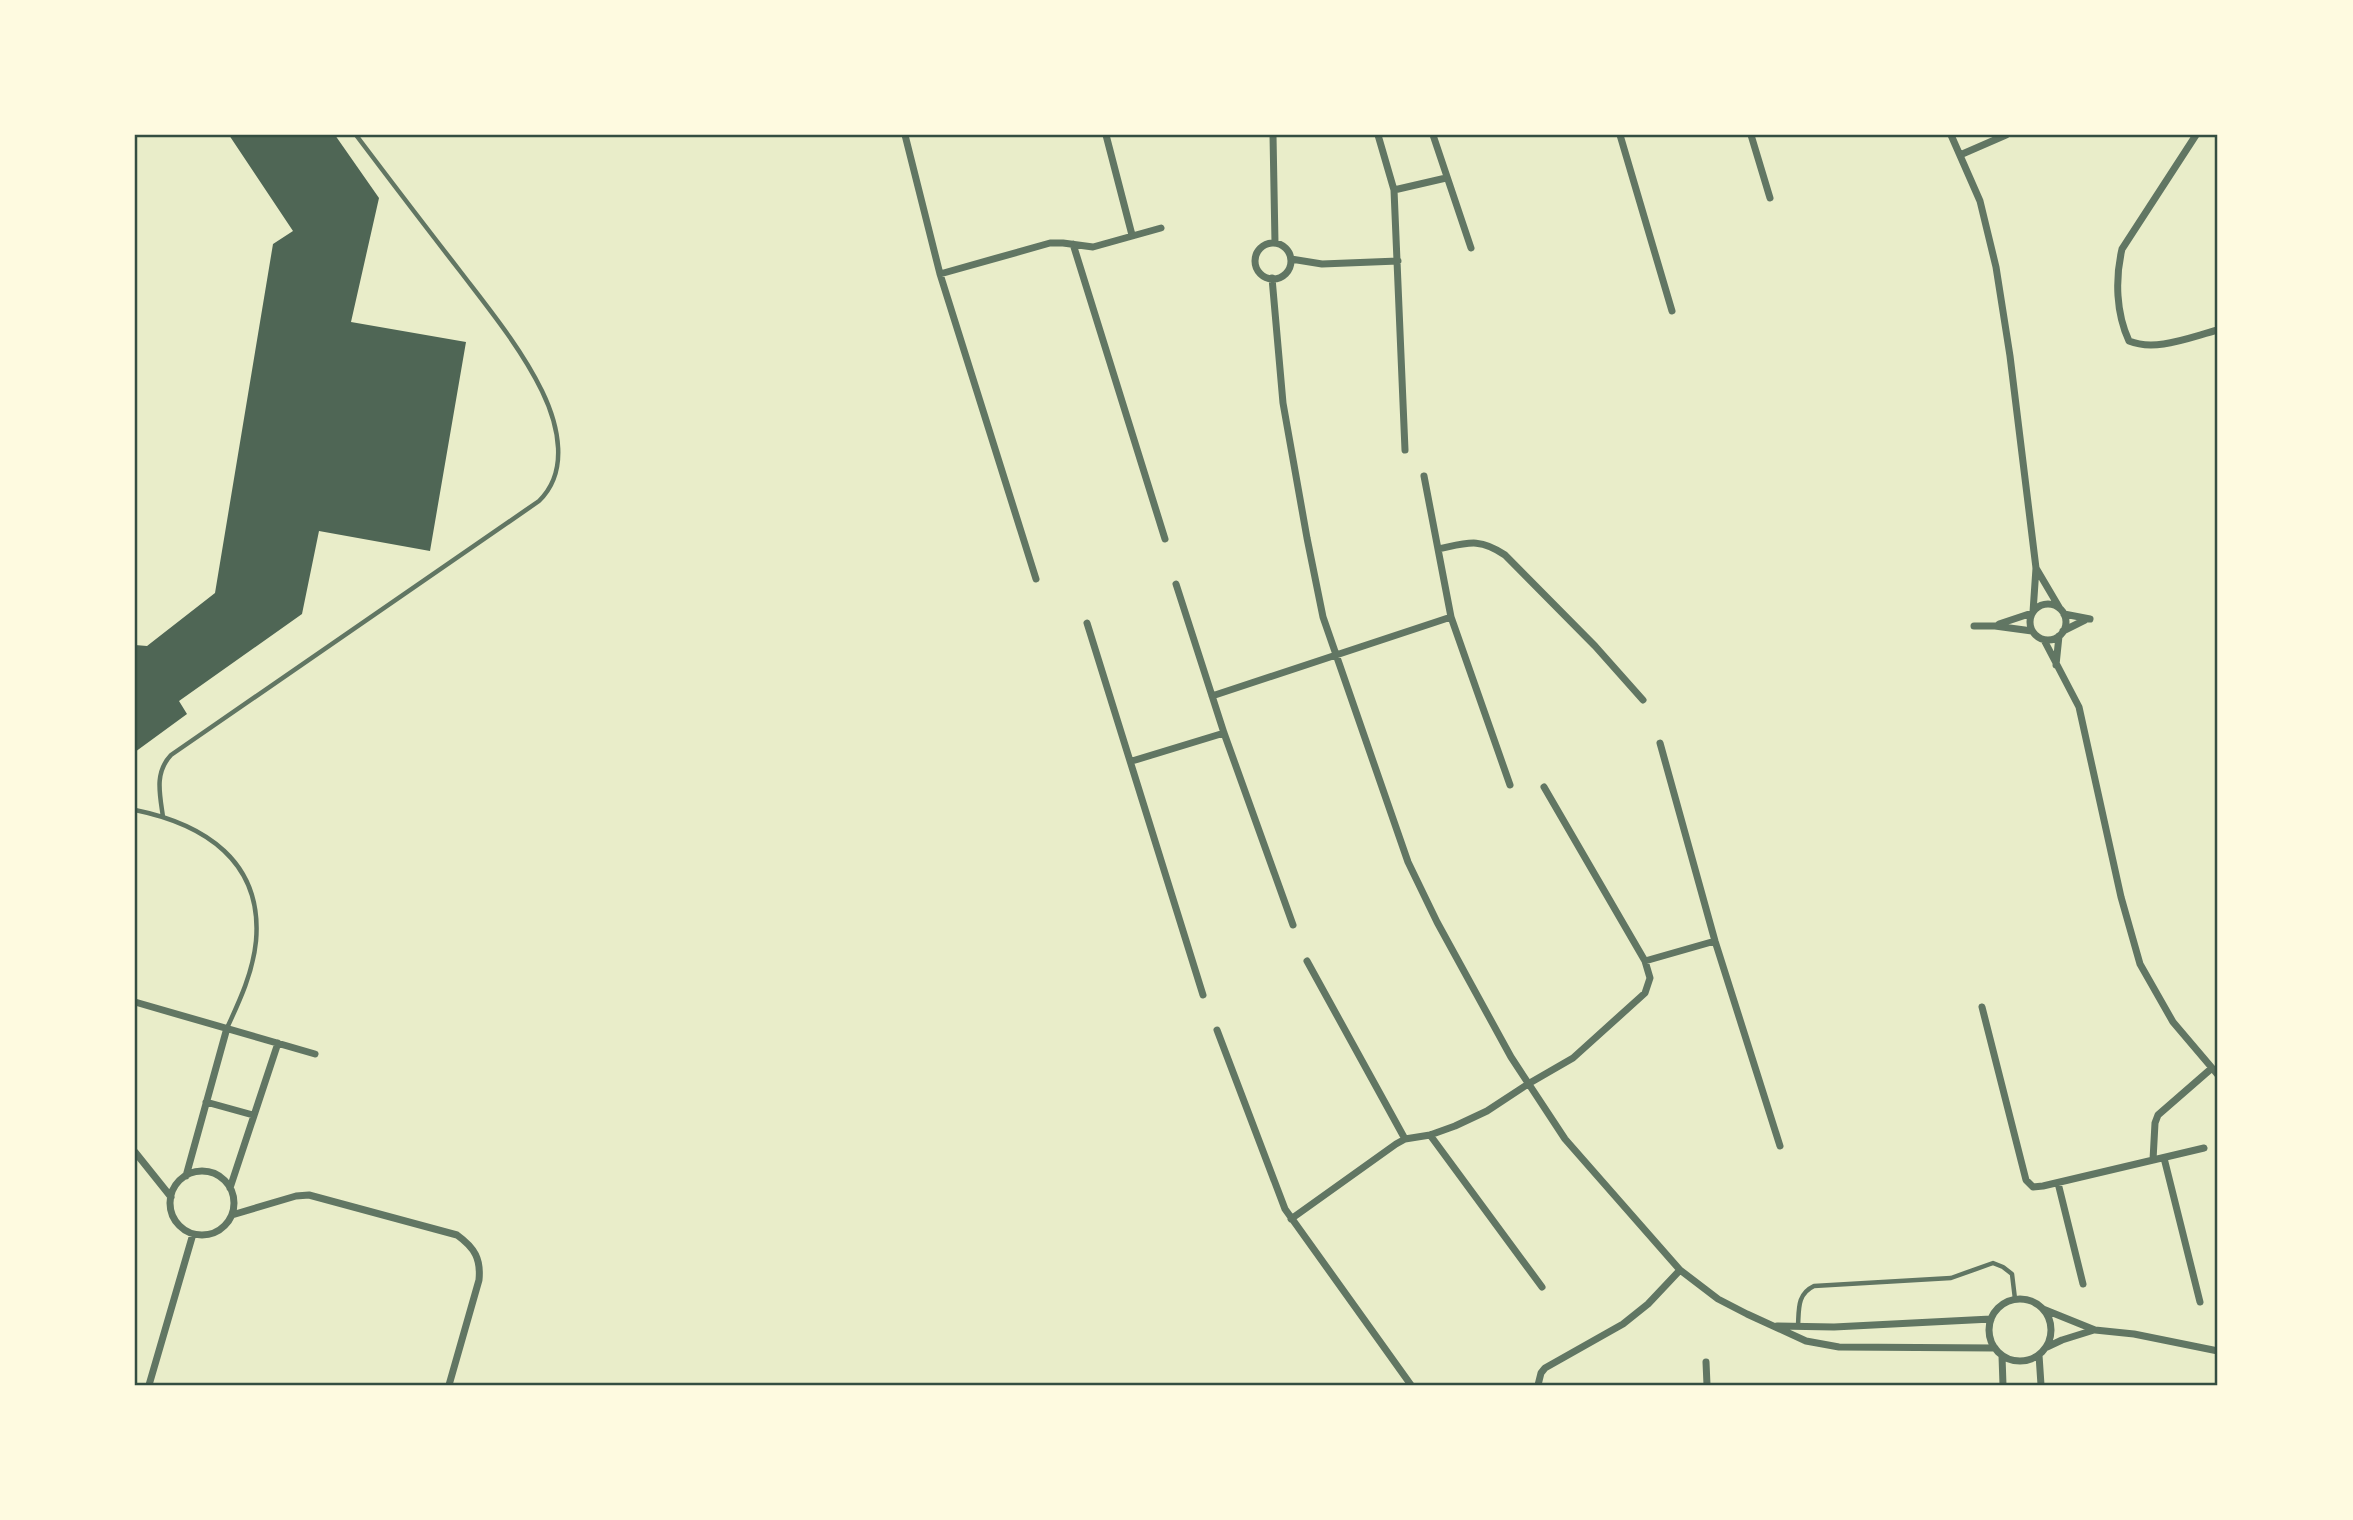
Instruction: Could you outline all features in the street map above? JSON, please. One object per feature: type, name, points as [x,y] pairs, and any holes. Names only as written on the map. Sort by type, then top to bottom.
[{"type":"street","points":[[905,135],[940,274],[1036,579]]},
{"type":"street","points":[[1106,135],[1132,235]]},
{"type":"street","points":[[1273,135],[1275,243]]},
{"type":"street","points":[[1378,135],[1394,190],[1405,450]]},
{"type":"street","points":[[1433,135],[1471,248]]},
{"type":"street","points":[[1620,135],[1672,310]]},
{"type":"street","points":[[1751,135],[1770,198]]},
{"type":"street","points":[[1951,135],[1980,201],[1996,267],[2010,356],[2036,568],[2030,623],[2032,631]]},
{"type":"street","points":[[1960,155],[2006,135]]},
{"type":"street","points":[[2196,135],[2122,249],[2117,269],[2121,324],[2129,341],[2141,346],[2218,330]]},
{"type":"street","points":[[1394,190],[1446,178]]},
{"type":"street","points":[[940,274],[1050,243],[1098,246],[1161,228]]},
{"type":"street","points":[[1269,243],[1275,243],[1285,248],[1291,265],[1285,274],[1272,278],[1260,273],[1255,262],[1259,250],[1269,243]]},
{"type":"street","points":[[1073,244],[1165,539]]},
{"type":"street","points":[[1291,259],[1322,264],[1398,261]]},
{"type":"street","points":[[1272,278],[1283,403],[1315,582],[1335,655],[1408,862],[1437,922],[1528,1084],[1584,1163],[1680,1270],[1718,1299],[1806,1340],[1839,1347],[1995,1348]]},
{"type":"street","points":[[1424,476],[1451,617],[1510,785]]},
{"type":"street","points":[[1438,549],[1466,543],[1483,543],[1505,555],[1643,700]]},
{"type":"street","points":[[2036,568],[2065,620],[2056,666]]},
{"type":"street","points":[[1176,584],[1224,733],[1293,925]]},
{"type":"street","points":[[1995,625],[2033,613],[2043,605],[2055,606],[2062,612],[2088,619],[2052,639],[2043,639]]},
{"type":"street","points":[[1212,696],[1451,617]]},
{"type":"street","points":[[1087,623],[1203,995]]},
{"type":"street","points":[[1974,626],[1995,625],[2032,631],[2043,639],[2079,707],[2121,897],[2140,964],[2173,1022],[2218,1075]]},
{"type":"street","points":[[1132,761],[1224,733]]},
{"type":"street","points":[[1660,743],[1716,941],[1780,1146]]},
{"type":"street","points":[[1291,1219],[1388,1148],[1405,1139],[1430,1135],[1476,1117],[1556,1069],[1573,1058],[1642,998],[1649,985],[1645,961],[1544,787]]},
{"type":"street","points":[[1645,961],[1716,941]]},
{"type":"street","points":[[1307,961],[1405,1139]]},
{"type":"street","points":[[135,1002],[315,1054]]},
{"type":"street","points":[[1982,1007],[2026,1180],[2033,1187],[2204,1148]]},
{"type":"street","points":[[186,1176],[227,1028]]},
{"type":"street","points":[[1217,1030],[1269,1174],[1291,1219],[1411,1385]]},
{"type":"street","points":[[230,1188],[278,1043]]},
{"type":"street","points":[[2153,1160],[2158,1115],[2211,1068]]},
{"type":"street","points":[[206,1102],[253,1115]]},
{"type":"street","points":[[1430,1135],[1542,1287]]},
{"type":"street","points":[[135,1152],[171,1196]]},
{"type":"street","points":[[2164,1158],[2200,1302]]},
{"type":"street","points":[[200,1171],[211,1172],[221,1177],[230,1188],[235,1205],[227,1224],[219,1231],[209,1235],[193,1234],[179,1226],[173,1217],[171,1196],[174,1187],[186,1176],[200,1171]]},
{"type":"street","points":[[2057,1183],[2082,1284]]},
{"type":"street","points":[[232,1215],[296,1196],[309,1195],[457,1236],[467,1242],[477,1256],[480,1266],[479,1280],[449,1385]]},
{"type":"street","points":[[149,1385],[193,1234]]},
{"type":"street","points":[[1538,1385],[1545,1368],[1622,1324],[1648,1304],[1680,1270]]},
{"type":"street","points":[[2095,1329],[2046,1347],[2039,1355],[2021,1362],[2002,1356],[1995,1348],[1989,1329],[1991,1319],[2005,1303],[2015,1299],[2035,1303],[2043,1309],[2095,1329],[2218,1351]]},
{"type":"street","points":[[2043,1309],[2051,1328],[2046,1347]]},
{"type":"street","points":[[1777,1326],[1834,1327],[1991,1319]]},
{"type":"street","points":[[2039,1355],[2040,1385]]},
{"type":"street","points":[[2002,1356],[2003,1385]]},
{"type":"street","points":[[1706,1362],[1707,1385]]},
{"type":"lane","points":[[163,817],[159,776],[163,763],[171,755],[539,501],[554,484],[558,459],[556,435],[537,382],[486,305],[356,135]]},
{"type":"lane","points":[[135,810],[196,829],[219,845],[236,864],[251,894],[257,929],[256,944],[245,989],[227,1028]]},
{"type":"lane","points":[[1798,1326],[1800,1299],[1805,1290],[1814,1286],[1951,1278],[1993,1263],[2003,1266],[2012,1274],[2015,1299]]},
{"type":"building","points":[[229,135],[335,135],[379,198],[351,322],[466,342],[430,551],[319,531],[302,614],[179,701],[187,714],[135,752],[135,645],[147,646],[215,593],[273,244],[293,231]]}]
